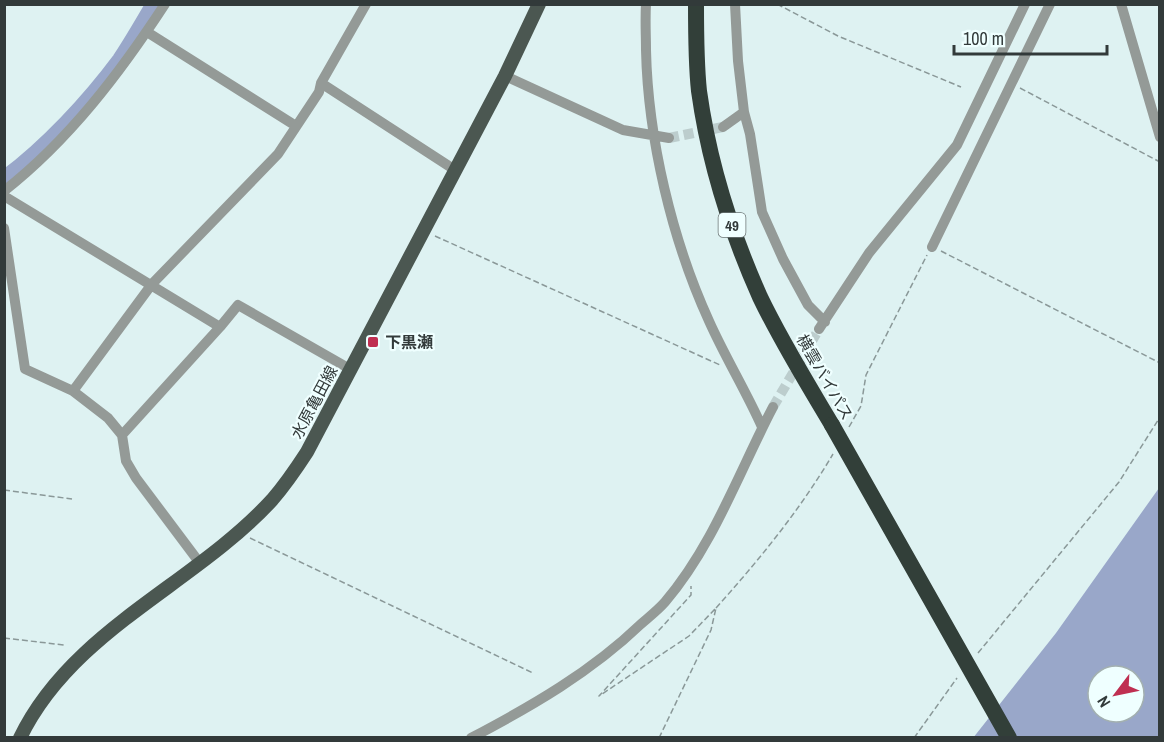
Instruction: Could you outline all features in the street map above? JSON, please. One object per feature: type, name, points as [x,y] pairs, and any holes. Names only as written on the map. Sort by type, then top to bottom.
[{"type":"highway","name":"横雲バイパス","points":[[696,4],[699,90],[708,140],[720,189],[739,245],[761,298],[1009,738]]},
{"type":"main road","name":"水原亀田線","points":[[20,738],[37,706],[69,669],[123,621],[239,532],[271,501],[291,476],[307,452],[505,76],[539,4]]},
{"type":"street","points":[[4,191],[51,150],[107,86],[165,4]]},
{"type":"street","points":[[73,391],[152,284],[278,154],[319,92],[321,83],[366,4]]},
{"type":"street","points":[[646,4],[647,87],[653,135],[667,193],[693,281],[708,320],[762,427]]},
{"type":"street","points":[[735,4],[744,112],[750,134],[762,212],[783,259],[822,326],[869,253],[957,145],[1024,4]]},
{"type":"street","points":[[932,247],[1050,4]]},
{"type":"street","points":[[1121,4],[1160,137]]},
{"type":"street","points":[[147,32],[296,126]]},
{"type":"street","points":[[505,76],[623,130],[669,138]]},
{"type":"street","points":[[321,83],[455,170]]},
{"type":"street","points":[[723,127],[744,112]]},
{"type":"street","points":[[4,196],[220,327]]},
{"type":"street","points":[[4,228],[25,369],[73,391],[108,418],[122,435],[126,461],[199,562]]},
{"type":"street","points":[[122,435],[220,327],[237,305],[350,369]]},
{"type":"street","points":[[471,738],[529,708],[578,675],[624,640],[664,603],[693,563],[725,506],[773,407]]},
{"type":"path","points":[[777,4],[838,36],[961,87]]},
{"type":"path","points":[[1011,84],[1160,162]]},
{"type":"path","points":[[423,230],[717,366],[730,364]]},
{"type":"path","points":[[849,426],[861,406],[866,375],[932,247],[1160,363]]},
{"type":"path","points":[[974,658],[1119,482],[1160,417]]},
{"type":"path","points":[[692,584],[691,595],[599,696],[690,636],[717,608],[760,558],[820,476],[837,446]]},
{"type":"path","points":[[4,490],[72,499]]},
{"type":"path","points":[[239,532],[533,673]]},
{"type":"path","points":[[659,738],[711,630],[717,608]]},
{"type":"path","points":[[4,638],[64,645]]},
{"type":"path","points":[[914,738],[959,675]]},
{"type":"water","points":[[1159,488],[1159,737],[973,738],[1056,633]]},
{"type":"waterway","points":[[4,180],[67,124],[95,92],[121,60],[155,4]]},
{"type":"tunnel","points":[[669,138],[723,127]]},
{"type":"tunnel","points":[[773,407],[819,329]]},
{"type":"place","name":"下黒瀬","points":[[373,342]]}]
